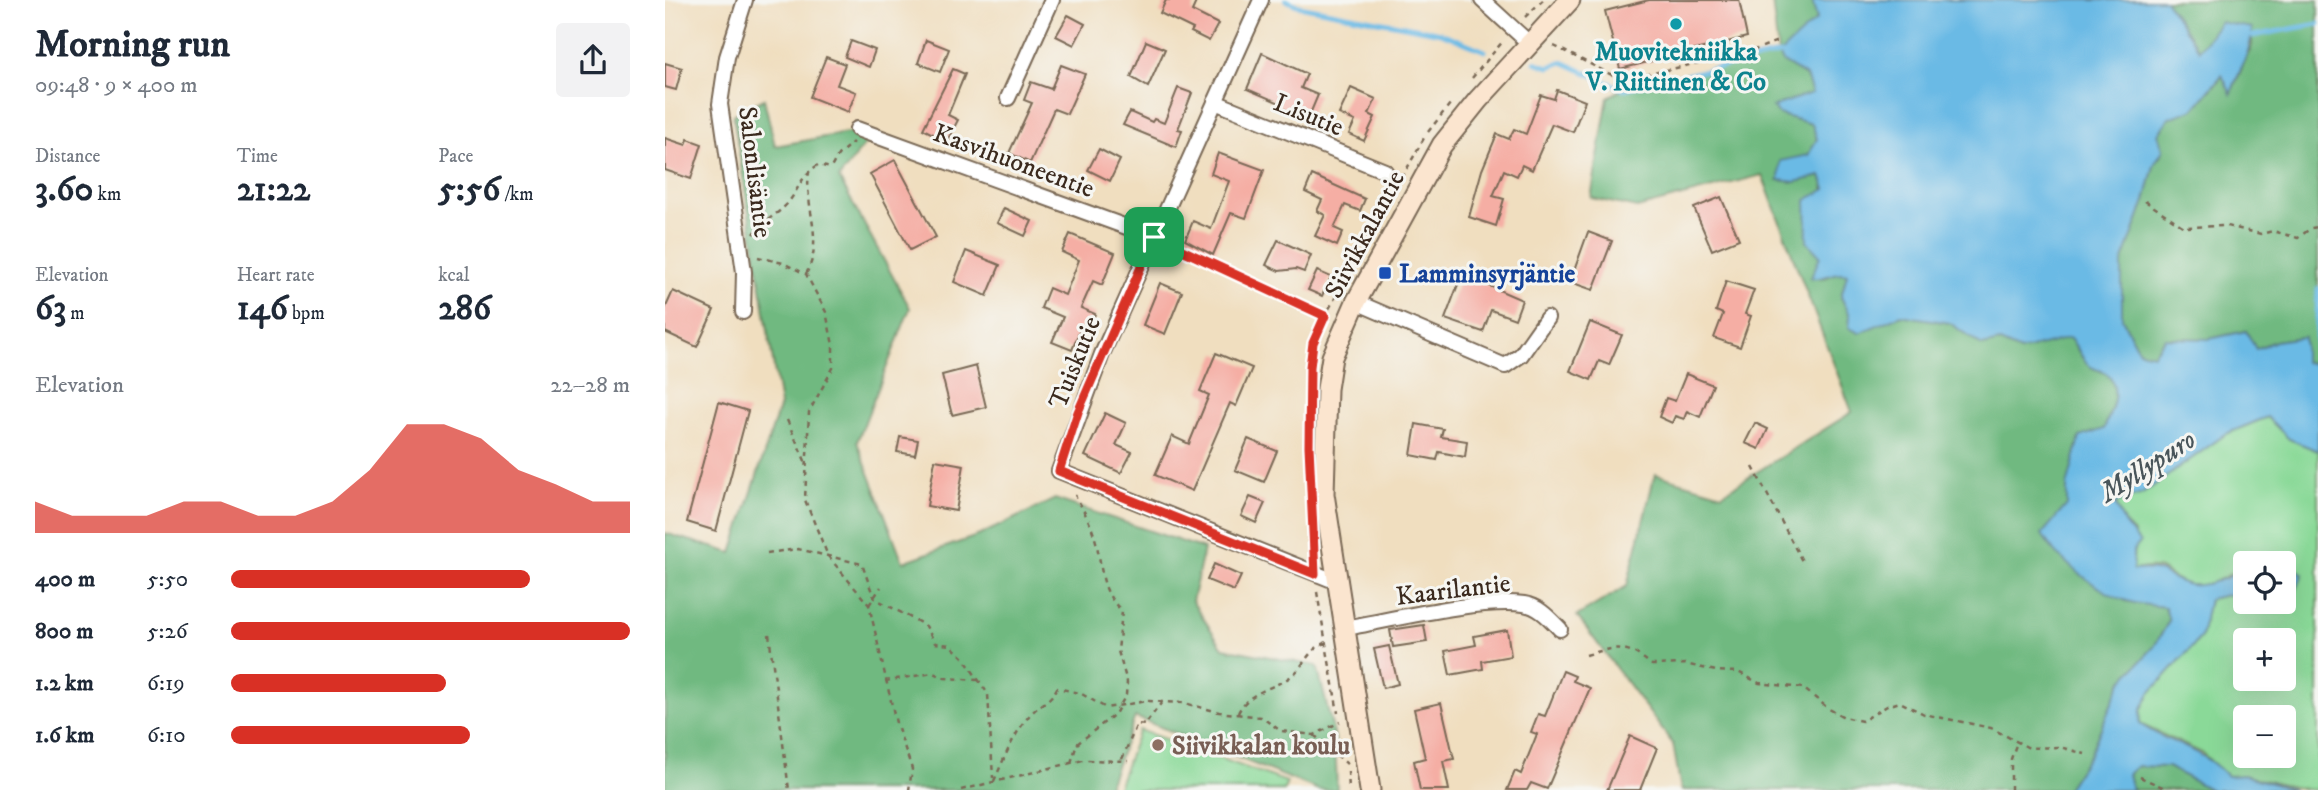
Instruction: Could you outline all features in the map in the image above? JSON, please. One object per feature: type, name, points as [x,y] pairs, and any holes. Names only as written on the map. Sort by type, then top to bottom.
[{"type":"main road","name":"Siivikkalantie","points":[[1370,790],[1324,494],[1327,389],[1332,357],[1356,302],[1442,145],[1532,39],[1570,0]]},
{"type":"street","name":"Salonlisäntie","points":[[743,312],[741,252],[720,104],[727,57],[745,0]]},
{"type":"street","points":[[1008,97],[1052,0]]},
{"type":"street","name":"Tuiskutie","points":[[1059,471],[1078,412],[1261,0]]},
{"type":"street","points":[[1482,0],[1514,28],[1532,39]]},
{"type":"street","name":"Lisutie","points":[[1215,102],[1385,171]]},
{"type":"street","name":"Kasvihuoneentie","points":[[858,130],[1154,237]]},
{"type":"street","points":[[1356,302],[1505,366],[1521,355],[1547,318]]},
{"type":"street","points":[[1059,471],[1337,582]]},
{"type":"street","name":"Kaarilantie","points":[[1345,628],[1481,606],[1524,604],[1543,613],[1560,629]]},
{"type":"path","points":[[1464,87],[1514,28],[1543,0]]},
{"type":"path","points":[[1532,39],[1622,80],[1752,51],[1780,40]]},
{"type":"path","points":[[1310,386],[1311,353],[1325,316],[1410,159],[1456,97]]},
{"type":"path","points":[[858,130],[831,168],[818,165],[801,178],[787,204],[764,220],[741,252],[783,263],[806,274],[826,312],[833,345],[833,368],[809,412],[805,500],[828,556],[869,605],[885,681],[912,769],[909,790]]},
{"type":"path","points":[[806,274],[815,258],[815,223],[807,190],[809,170]]},
{"type":"path","points":[[2145,201],[2184,227],[2227,226],[2261,234],[2273,231],[2298,238],[2311,228],[2318,227]]},
{"type":"path","points":[[1154,237],[1325,316]]},
{"type":"path","points":[[787,420],[807,466]]},
{"type":"path","points":[[1753,467],[1804,563]]},
{"type":"path","points":[[1059,471],[1087,515],[1097,545],[1100,573],[1108,598],[1122,611],[1118,651],[1127,682],[1126,695],[1117,706],[1115,714],[1077,744],[1071,763]]},
{"type":"path","points":[[1312,541],[1315,574],[1342,733]]},
{"type":"path","points":[[767,553],[797,549],[862,564],[874,598],[926,626],[935,643],[950,645],[963,657],[988,694],[993,781]]},
{"type":"path","points":[[869,605],[881,587]]},
{"type":"path","points":[[769,634],[789,790]]},
{"type":"path","points":[[1237,714],[1241,705],[1262,689],[1288,679],[1318,646],[1326,643]]},
{"type":"path","points":[[1586,654],[1607,649],[1632,649],[1652,666],[1685,664],[1716,671],[1738,672],[1759,684],[1803,688],[1829,709],[1844,717],[1862,721],[1887,706],[1900,702],[1924,714],[1991,728],[2029,748],[2060,747],[2085,754]]},
{"type":"path","points":[[885,681],[933,673],[945,678],[978,680]]},
{"type":"path","points":[[993,781],[1030,714],[1052,699],[1057,688],[1080,693],[1106,708],[1146,701],[1184,703],[1261,717],[1281,731],[1314,735],[1340,722]]},
{"type":"path","points":[[1122,759],[1137,724],[1145,725],[1162,702]]},
{"type":"path","points":[[1314,735],[1347,764]]},
{"type":"path","points":[[2011,790],[2011,759],[2017,742]]},
{"type":"path","points":[[1345,754],[1349,790]]},
{"type":"path","points":[[961,790],[1071,763],[1122,759],[1128,761]]},
{"type":"path","points":[[2140,777],[2169,790]]},
{"type":"green space","points":[[1772,0],[1812,0],[1817,19],[1783,62],[1806,76],[1813,93],[1773,107],[1778,114],[1812,124],[1817,139],[1808,155],[1779,180],[1795,182],[1821,176],[1826,213],[1821,279],[1840,272],[1848,274],[1841,297],[1859,332],[1901,315],[1950,323],[1982,346],[2000,342],[2020,351],[2069,337],[2088,365],[2106,373],[2112,381],[2112,409],[2104,429],[2080,437],[2071,473],[2069,518],[2075,570],[2126,601],[2165,607],[2169,621],[2154,647],[2121,682],[2090,754],[2066,790],[1681,790],[1673,744],[1577,616],[1627,586],[1655,474],[1722,494],[1852,412],[1762,175],[1637,208],[1591,198],[1608,97],[1623,89],[1778,54]]},
{"type":"green space","points":[[2165,0],[2318,0],[2318,351],[2313,364],[2304,362],[2304,337],[2275,341],[2255,349],[2246,331],[2209,339],[2165,338],[2153,354],[2139,351],[2122,319],[2122,263],[2145,201],[2154,165],[2163,151],[2158,134],[2169,118],[2194,109],[2223,75],[2231,93],[2252,45],[2252,28],[2238,26],[2199,50]]},
{"type":"green space","points":[[764,99],[775,146],[852,132],[869,139],[839,178],[910,308],[857,442],[903,562],[980,535],[1055,499],[1204,549],[1192,601],[1223,648],[1317,666],[1335,738],[1337,790],[1319,790],[1135,717],[1107,790],[665,790],[665,533],[732,553],[780,405],[733,115]]},
{"type":"green space","points":[[2267,417],[2289,439],[2318,451],[2318,790],[2295,788],[2250,777],[2227,776],[2202,753],[2140,724],[2141,710],[2150,693],[2201,637],[2209,599],[2233,594],[2233,614],[2296,614],[2296,590],[2303,574],[2296,568],[2296,551],[2233,551],[2233,572],[2215,582],[2202,585],[2185,584],[2157,568],[2133,570],[2134,533],[2124,523],[2115,502],[2142,494],[2226,434]]},
{"type":"green space","name":"Siivikkalan koulu","points":[[1139,730],[1287,782],[1284,790],[1117,790]]},
{"type":"green space","points":[[2137,766],[2168,767],[2211,790],[2132,790],[2128,774]]},
{"type":"water","name":"Myllypuro","points":[[1812,0],[2165,0],[2199,50],[2220,22],[2252,28],[2247,53],[2231,94],[2222,75],[2194,109],[2169,118],[2158,134],[2163,150],[2154,165],[2145,201],[2122,263],[2122,319],[2139,351],[2153,354],[2165,338],[2209,339],[2246,331],[2256,349],[2275,341],[2304,337],[2304,362],[2313,364],[2318,351],[2318,451],[2289,439],[2267,417],[2226,434],[2142,494],[2115,503],[2124,523],[2140,543],[2133,551],[2133,570],[2158,571],[2177,581],[2193,585],[2233,575],[2233,594],[2209,599],[2201,637],[2150,693],[2141,710],[2140,724],[2197,753],[2227,776],[2244,775],[2294,790],[2211,790],[2168,767],[2137,766],[2128,774],[2132,790],[2066,790],[2090,754],[2121,682],[2154,647],[2169,621],[2165,607],[2127,601],[2091,582],[2057,554],[2042,534],[2067,505],[2067,486],[2080,437],[2104,429],[2112,409],[2112,381],[2106,373],[2088,365],[2069,338],[2020,351],[2000,342],[1982,346],[1950,323],[1901,315],[1859,333],[1849,328],[1850,315],[1841,297],[1847,274],[1811,278],[1820,256],[1807,242],[1806,200],[1826,189],[1821,176],[1795,182],[1779,180],[1780,161],[1808,155],[1817,139],[1812,124],[1778,114],[1772,107],[1812,93],[1806,76],[1783,62],[1779,54],[1817,19]]},
{"type":"water","points":[[2296,568],[2303,574],[2296,590]]},
{"type":"building","points":[[1166,0],[1197,0],[1192,11],[1218,24],[1209,41],[1191,32],[1193,29],[1160,13]]},
{"type":"building","name":"Muovitekniikka V. Riittinen & Co","points":[[1649,0],[1739,0],[1747,37],[1620,69],[1605,11]]},
{"type":"building","points":[[1068,15],[1085,24],[1074,45],[1056,36]]},
{"type":"building","points":[[926,40],[949,49],[940,72],[918,63]]},
{"type":"building","points":[[851,41],[875,50],[869,67],[845,57]]},
{"type":"building","points":[[1146,41],[1165,49],[1148,87],[1131,77]]},
{"type":"building","points":[[1262,53],[1307,74],[1301,88],[1318,95],[1310,114],[1301,110],[1299,116],[1279,107],[1280,103],[1247,89]]},
{"type":"building","points":[[826,57],[845,64],[837,85],[856,92],[848,112],[810,97]]},
{"type":"building","points":[[665,63],[682,68],[676,90],[665,87]]},
{"type":"building","points":[[1061,65],[1085,74],[1067,114],[1054,109],[1030,163],[1009,153],[1032,103],[1024,100],[1031,82],[1051,89]]},
{"type":"building","points":[[953,69],[965,74],[948,115],[958,120],[947,141],[923,129]]},
{"type":"building","points":[[1178,88],[1192,93],[1178,129],[1182,130],[1176,147],[1123,125],[1130,112],[1152,122],[1154,119],[1164,123]]},
{"type":"building","points":[[1351,88],[1376,99],[1369,114],[1375,117],[1364,141],[1349,134],[1355,121],[1339,114]]},
{"type":"building","points":[[1557,90],[1585,101],[1573,132],[1552,124],[1532,170],[1522,165],[1517,176],[1504,170],[1493,196],[1504,199],[1496,226],[1469,217],[1482,170],[1497,134],[1509,139],[1514,129],[1526,134],[1541,95],[1554,99]]},
{"type":"building","points":[[665,138],[686,145],[688,139],[702,144],[691,179],[665,170]]},
{"type":"building","points":[[1099,149],[1120,160],[1110,181],[1088,170]]},
{"type":"building","points":[[1218,153],[1264,170],[1246,218],[1231,213],[1213,255],[1185,240],[1193,221],[1211,229],[1229,181],[1211,174]]},
{"type":"building","points":[[895,160],[936,237],[910,250],[870,174]]},
{"type":"building","points":[[1312,175],[1365,199],[1360,211],[1345,205],[1334,228],[1343,232],[1337,246],[1315,236],[1325,215],[1317,211],[1322,200],[1305,192]]},
{"type":"building","points":[[1721,197],[1739,239],[1712,250],[1694,208]]},
{"type":"building","points":[[1004,208],[1032,221],[1025,236],[997,223]]},
{"type":"building","points":[[1588,232],[1612,241],[1593,290],[1570,282]]},
{"type":"building","points":[[1070,234],[1115,253],[1102,285],[1093,281],[1081,308],[1095,314],[1089,328],[1082,325],[1072,350],[1052,342],[1063,317],[1041,308],[1049,288],[1065,295],[1079,260],[1062,252]]},
{"type":"building","points":[[1278,240],[1311,255],[1304,272],[1296,269],[1279,271],[1266,265]]},
{"type":"building","points":[[966,251],[1000,265],[987,296],[954,282]]},
{"type":"building","points":[[1317,271],[1331,277],[1322,296],[1308,290]]},
{"type":"building","points":[[1462,274],[1522,300],[1515,319],[1491,310],[1483,332],[1445,319]]},
{"type":"building","points":[[1726,281],[1754,290],[1745,314],[1751,316],[1740,347],[1714,338],[1723,314],[1716,311]]},
{"type":"building","points":[[1160,283],[1182,292],[1165,334],[1143,325]]},
{"type":"building","points":[[673,291],[714,310],[697,347],[665,332],[665,309]]},
{"type":"building","points":[[1590,322],[1622,335],[1609,365],[1599,361],[1591,380],[1570,371]]},
{"type":"building","points":[[1216,353],[1252,368],[1236,406],[1230,403],[1192,491],[1155,475],[1172,436],[1189,444],[1209,395],[1200,391]]},
{"type":"building","points":[[976,366],[986,407],[952,415],[942,375]]},
{"type":"building","points":[[1686,374],[1713,385],[1700,417],[1687,411],[1684,419],[1675,416],[1672,423],[1659,417],[1666,398],[1675,401]]},
{"type":"building","points":[[719,402],[748,411],[716,531],[687,522]]},
{"type":"building","points":[[1105,413],[1126,423],[1116,445],[1132,452],[1121,473],[1085,456]]},
{"type":"building","points":[[1755,423],[1768,429],[1759,449],[1745,443]]},
{"type":"building","points":[[1416,424],[1443,429],[1441,437],[1467,441],[1465,457],[1439,452],[1437,460],[1411,455]]},
{"type":"building","points":[[900,437],[918,440],[915,455],[897,452]]},
{"type":"building","points":[[1248,439],[1277,451],[1264,482],[1235,470]]},
{"type":"building","points":[[935,460],[964,465],[956,511],[927,506]]},
{"type":"building","points":[[1250,497],[1265,503],[1256,523],[1241,516]]},
{"type":"building","points":[[1214,564],[1241,576],[1234,591],[1207,580]]},
{"type":"building","points":[[1424,625],[1427,642],[1393,647],[1390,630]]},
{"type":"building","points":[[1507,630],[1511,656],[1482,661],[1483,669],[1450,675],[1445,651],[1476,645],[1474,636]]},
{"type":"building","points":[[1389,646],[1398,684],[1383,688],[1374,649]]},
{"type":"building","points":[[1563,671],[1575,676],[1573,681],[1590,688],[1547,789],[1531,783],[1527,790],[1507,790],[1515,771],[1521,774],[1537,734],[1531,732],[1538,714],[1545,716]]},
{"type":"building","points":[[1441,703],[1454,759],[1443,761],[1449,790],[1420,790],[1414,761],[1425,758],[1414,709]]},
{"type":"building","points":[[1630,736],[1657,748],[1640,790],[1607,790]]},
{"type":"waterway","points":[[1286,0],[1299,6],[1441,33],[1485,51]]},
{"type":"waterway","points":[[2252,36],[2318,24]]},
{"type":"waterway","points":[[1535,62],[1549,67],[1562,62],[1623,89],[1779,54]]},
{"type":"waterway","points":[[2316,356],[2318,289]]},
{"type":"place","name":"Muovitekniikka V. Riittinen & Co","points":[[1676,24]]},
{"type":"place","name":"Lamminsyrjäntie","points":[[1385,273]]},
{"type":"place","name":"Siivikkalan koulu","points":[[1158,745]]},
{"type":"route","points":[[1154,237],[1325,316],[1313,343],[1310,367],[1309,446],[1315,574],[1059,471],[1078,412],[1154,237]]}]
